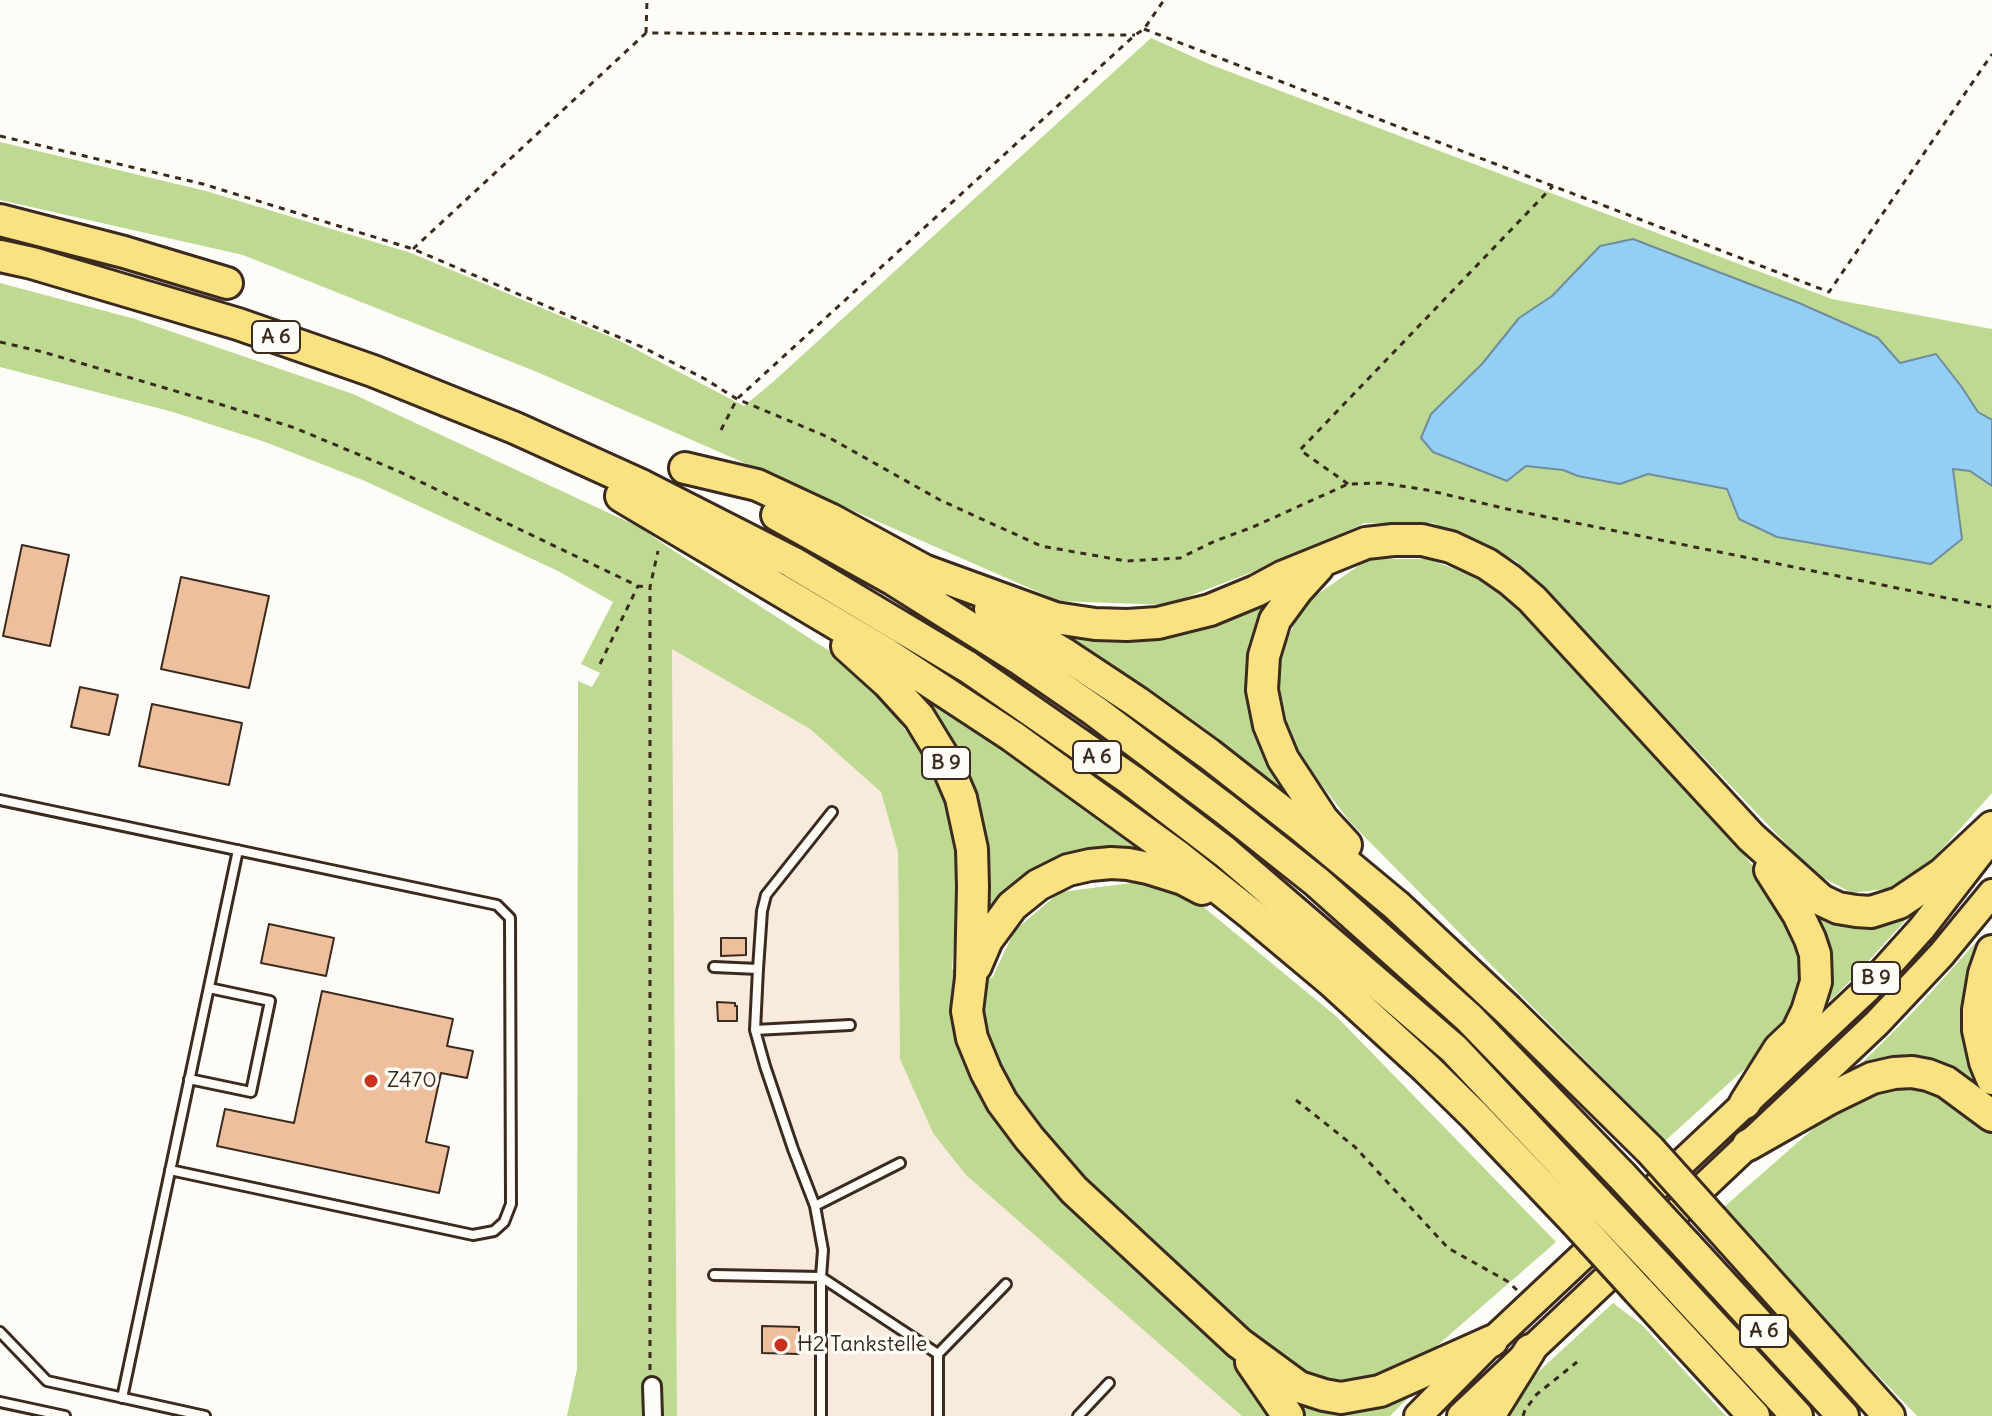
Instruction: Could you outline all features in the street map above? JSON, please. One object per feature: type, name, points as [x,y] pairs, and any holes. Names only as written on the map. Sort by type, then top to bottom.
[{"type":"highway","points":[[0,220],[227,283]]},
{"type":"highway","name":"A 6","points":[[0,256],[238,324],[373,371],[515,428],[643,486],[792,562],[968,667],[1131,780],[1225,852],[1454,1049],[1797,1416]]},
{"type":"highway","points":[[515,428],[557,463],[636,504],[799,601],[1012,736],[1179,857],[1251,914],[1331,981],[1475,1116],[1754,1416]]},
{"type":"highway","name":"A 6","points":[[926,571],[830,519],[757,485],[685,468],[806,530],[894,580],[1018,658],[1095,711],[1317,882],[1469,1018],[1622,1176],[1843,1416]]},
{"type":"highway","points":[[926,571],[1055,618],[1127,625],[1158,623],[1210,610],[1366,543],[1422,540],[1451,547],[1487,564],[1510,580],[1555,623],[1751,837],[1821,900],[1838,908],[1871,912],[1899,903],[1942,874],[1992,827]]},
{"type":"highway","points":[[1325,560],[1275,620],[1262,673],[1265,708],[1276,745],[1307,798],[1396,905]]},
{"type":"highway","points":[[926,571],[1063,653],[1137,702],[1209,754],[1396,905],[1650,1150],[1889,1416]]},
{"type":"highway","name":"B 9","points":[[799,601],[888,683],[919,717],[944,758],[961,798],[972,849],[971,978]]},
{"type":"highway","name":"B 9","points":[[1745,1103],[1779,1049],[1797,1032],[1813,993],[1817,968],[1810,939],[1798,914],[1751,837]]},
{"type":"highway","name":"B 9","points":[[1418,1416],[1533,1302],[1867,989],[1922,928],[1992,838]]},
{"type":"highway","points":[[1251,914],[1183,879],[1148,868],[1111,863],[1090,865],[1055,875],[1038,885],[1012,906],[987,940],[971,978],[967,1011],[972,1038],[1002,1102],[1074,1190],[1239,1343],[1299,1387],[1341,1398],[1380,1391],[1492,1341]]},
{"type":"highway","name":"B 9","points":[[1461,1416],[1877,1023],[1941,955],[1992,893]]},
{"type":"highway","points":[[1992,951],[1984,974],[1978,1030],[1992,1079]]},
{"type":"highway","points":[[1748,1145],[1829,1099],[1872,1078],[1894,1073],[1912,1072],[1946,1082],[1992,1116]]},
{"type":"highway","points":[[1239,1343],[1288,1416]]},
{"type":"highway","name":"B 9","points":[[1489,1416],[1530,1350]]},
{"type":"street","points":[[652,1386],[653,1416]]},
{"type":"lane","points":[[0,800],[497,905],[510,918],[511,1204],[504,1222],[494,1231],[473,1235],[170,1170]]},
{"type":"lane","points":[[821,1416],[823,1250],[815,1206],[788,1136],[755,1030],[762,911],[766,895],[832,812]]},
{"type":"lane","points":[[122,1398],[238,850]]},
{"type":"lane","points":[[714,967],[758,969]]},
{"type":"lane","points":[[189,1079],[251,1092],[270,1001],[209,988]]},
{"type":"lane","points":[[755,1030],[850,1025]]},
{"type":"lane","points":[[815,1206],[900,1163]]},
{"type":"lane","points":[[714,1275],[821,1277],[938,1354]]},
{"type":"lane","points":[[938,1416],[938,1354],[1006,1284]]},
{"type":"lane","points":[[0,1332],[47,1381],[205,1416]]},
{"type":"lane","points":[[1078,1416],[1109,1383]]},
{"type":"lane","points":[[0,1402],[65,1416]]},
{"type":"path","points":[[646,33],[647,0]]},
{"type":"path","points":[[721,430],[737,399],[1144,29],[1164,0]]},
{"type":"path","points":[[1144,29],[1829,292],[1992,54]]},
{"type":"path","points":[[413,249],[646,33],[1135,35]]},
{"type":"path","points":[[0,136],[203,184],[413,249],[642,347],[737,399],[828,437],[940,500],[1041,546],[1126,561],[1180,558],[1348,484],[1382,483],[1991,607]]},
{"type":"path","points":[[1348,484],[1300,450],[1553,186]]},
{"type":"path","points":[[0,342],[43,352],[295,428],[398,471],[638,586],[650,587]]},
{"type":"path","points":[[652,1386],[650,587],[658,551]]},
{"type":"path","points":[[600,664],[638,586]]},
{"type":"path","points":[[1296,1100],[1355,1147],[1448,1248],[1507,1281],[1533,1302]]},
{"type":"path","points":[[1523,1416],[1537,1394],[1577,1362]]},
{"type":"shaded area","points":[[672,649],[810,729],[881,792],[898,852],[900,1059],[967,1175],[1242,1416],[677,1416]]},
{"type":"green space","points":[[1151,38],[1209,64],[1832,299],[1992,329],[1992,420],[1978,412],[1961,386],[1900,363],[1878,338],[1799,303],[1633,239],[1599,246],[1552,296],[1519,318],[1482,364],[1526,466],[1563,470],[1620,484],[1648,474],[1727,489],[1739,519],[1960,517],[1953,468],[1970,471],[1992,486],[1992,793],[1909,886],[1852,893],[1814,873],[1516,561],[1433,523],[1365,523],[1263,568],[1166,605],[1059,601],[537,372],[243,255],[0,200],[0,142],[206,191],[411,253],[618,340],[744,406]]},
{"type":"green space","points":[[0,283],[135,319],[353,394],[639,527],[831,652],[886,705],[934,767],[950,813],[959,869],[952,969],[992,978],[1015,930],[1060,892],[1140,882],[1195,900],[1337,1017],[1556,1242],[1424,1357],[1406,1392],[1410,1396],[1390,1416],[1242,1416],[966,1175],[933,1133],[900,1059],[898,852],[881,792],[810,729],[672,649],[677,1416],[567,1416],[577,1369],[578,681],[592,687],[600,673],[581,664],[613,602],[558,571],[365,481],[265,442],[173,412],[0,367]]},
{"type":"green space","points":[[1368,559],[1428,559],[1484,580],[1538,623],[1735,842],[1785,910],[1804,948],[1802,988],[1793,1025],[1665,1141],[1350,822],[1292,746],[1275,665],[1304,604]]},
{"type":"green space","points":[[1278,588],[1267,619],[1285,792],[1053,629]]},
{"type":"green space","points":[[914,689],[1019,757],[1142,848],[1143,854],[1119,856],[990,919],[982,917]]},
{"type":"green space","points":[[1806,906],[1904,915],[1905,921],[1850,981],[1831,1000],[1826,1001]]},
{"type":"green space","points":[[1976,942],[1984,944],[1986,1087],[1982,1092],[1859,1069],[1862,1063]]},
{"type":"green space","points":[[1883,1086],[1940,1088],[1992,1124],[1992,1416],[1917,1416],[1742,1234],[1725,1206],[1813,1129],[1856,1097]]},
{"type":"green space","points":[[1613,1303],[1642,1325],[1726,1416],[1502,1416],[1525,1384]]},
{"type":"water","points":[[1633,239],[1799,303],[1878,338],[1900,363],[1936,354],[1978,412],[1992,420],[1992,486],[1970,471],[1953,469],[1962,539],[1931,564],[1777,537],[1739,519],[1727,489],[1648,474],[1620,484],[1563,470],[1526,466],[1507,481],[1433,452],[1421,438],[1431,414],[1482,364],[1519,318],[1552,296],[1600,246]]},
{"type":"building","points":[[22,545],[69,555],[50,646],[3,636]]},
{"type":"building","points":[[181,577],[269,596],[249,688],[161,669]]},
{"type":"building","points":[[80,687],[118,695],[109,735],[71,727]]},
{"type":"building","points":[[152,704],[242,723],[229,785],[139,766]]},
{"type":"building","points":[[269,924],[334,938],[326,976],[261,963]]},
{"type":"building","points":[[721,938],[746,938],[746,955],[721,956]]},
{"type":"building","name":"Z470","points":[[322,991],[453,1019],[447,1046],[473,1051],[467,1078],[441,1073],[426,1142],[449,1147],[439,1193],[217,1146],[225,1109],[294,1123]]},
{"type":"building","points":[[717,1002],[735,1003],[737,1021],[718,1021]]},
{"type":"building","points":[[762,1326],[799,1327],[799,1354],[762,1353]]},
{"type":"place","name":"Z470","points":[[371,1081]]},
{"type":"place","name":"H2 Tankstelle","points":[[781,1345]]}]
